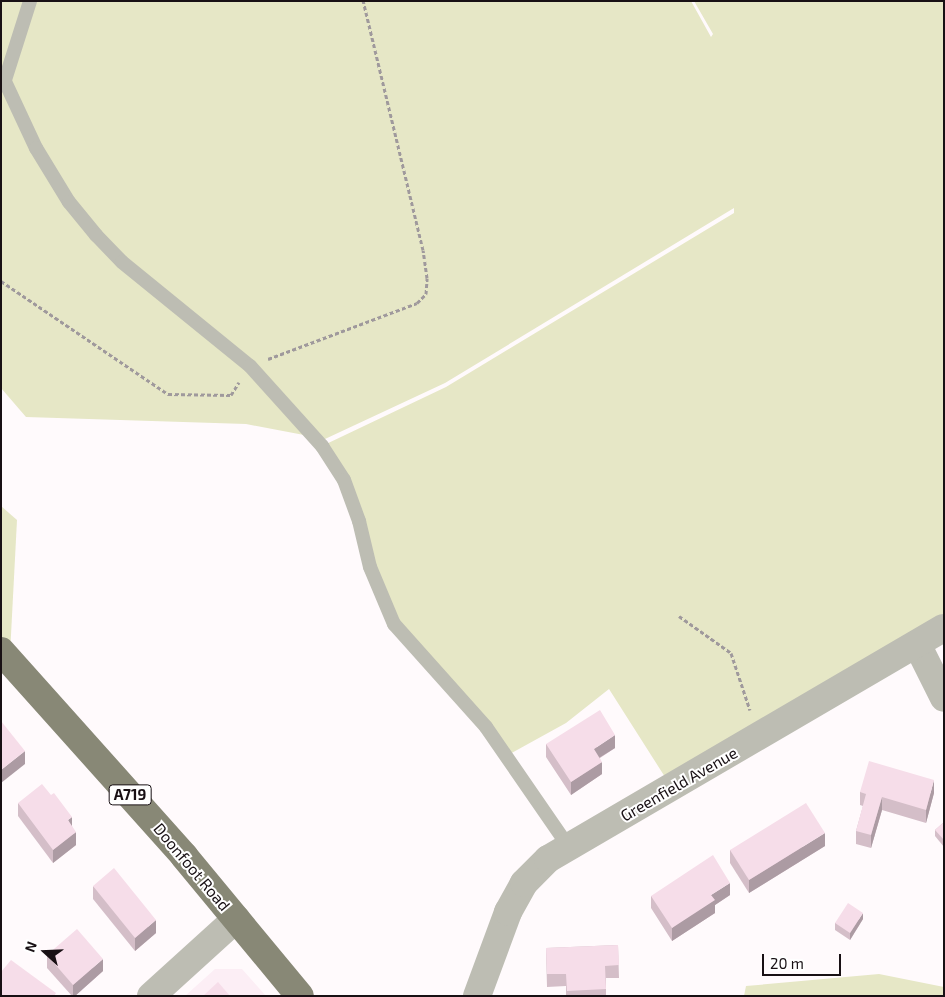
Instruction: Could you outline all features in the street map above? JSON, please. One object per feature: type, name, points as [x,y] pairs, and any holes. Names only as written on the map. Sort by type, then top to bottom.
[{"type":"main road","name":"Doonfoot Road","points":[[1,651],[236,918],[300,996]]},
{"type":"street","name":"Greenfield Avenue","points":[[477,996],[508,912],[524,883],[548,859],[755,740],[944,628]]},
{"type":"street","points":[[917,644],[944,698]]},
{"type":"street","points":[[151,996],[236,918]]},
{"type":"lane","points":[[30,1],[3,77],[36,148],[69,202],[96,235],[122,262],[250,366],[322,446],[344,480],[359,520],[370,568],[394,624],[486,727],[568,846]]},
{"type":"path","points":[[1,281],[168,394],[230,395],[250,366],[417,303],[426,294],[427,278],[423,250],[363,1]]},
{"type":"path","points":[[679,616],[731,653],[746,692],[754,722],[750,733],[755,740]]},
{"type":"shaded area","points":[[215,969],[242,969],[266,996],[185,996]]},
{"type":"green space","points":[[1,1],[691,1],[711,37],[713,34],[694,1],[944,1],[944,628],[672,788],[609,689],[566,723],[508,755],[394,624],[359,521],[322,446],[446,387],[734,213],[734,208],[445,383],[325,439],[246,424],[26,417],[1,388]]},
{"type":"green space","points":[[1,506],[17,520],[10,654],[1,645]]},
{"type":"green space","points":[[879,974],[944,987],[944,996],[744,996],[746,986]]},
{"type":"building","points":[[600,710],[615,735],[594,749],[602,762],[571,782],[546,744]]},
{"type":"building","points":[[1,721],[25,751],[1,770]]},
{"type":"building","points":[[869,761],[934,780],[926,810],[882,797],[871,835],[856,831],[866,794],[860,792]]},
{"type":"building","points":[[42,784],[51,795],[54,793],[72,817],[68,820],[76,832],[53,850],[18,803]]},
{"type":"building","points":[[806,803],[825,833],[749,880],[730,850]]},
{"type":"building","points":[[944,822],[944,840],[935,830]]},
{"type":"building","points":[[713,855],[730,883],[711,895],[715,900],[672,928],[651,896]]},
{"type":"building","points":[[114,868],[156,920],[135,938],[93,886]]},
{"type":"building","points":[[848,903],[863,913],[850,933],[835,923]]},
{"type":"building","points":[[77,929],[103,959],[73,985],[47,955]]},
{"type":"building","points":[[618,945],[619,965],[605,966],[606,989],[567,991],[566,974],[547,974],[546,948]]},
{"type":"building","points":[[11,960],[56,993],[54,996],[1,996],[1,972]]},
{"type":"building","points":[[218,982],[230,996],[203,996]]}]
